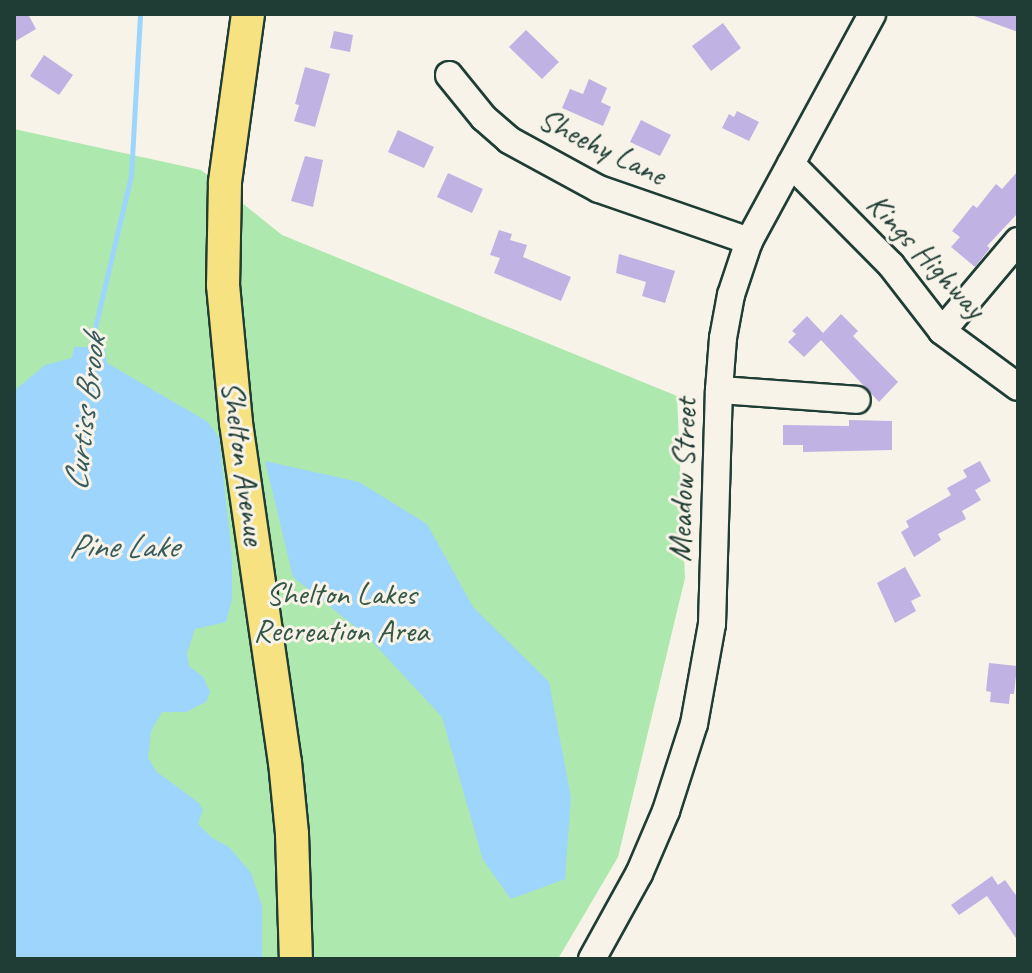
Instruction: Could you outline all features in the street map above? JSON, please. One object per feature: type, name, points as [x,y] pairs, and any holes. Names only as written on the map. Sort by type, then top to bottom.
[{"type":"main road","name":"Shelton Avenue","points":[[248,14],[225,183],[223,285],[236,423],[285,762],[292,834],[296,959]]},
{"type":"street","name":"Meadow Street","points":[[592,959],[639,874],[666,811],[694,724],[712,624],[719,390],[728,309],[749,241],[872,14]]},
{"type":"street","name":"Sheehy Lane","points":[[449,75],[484,118],[509,140],[599,189],[749,241]]},
{"type":"street","name":"Kings Highway","points":[[791,164],[891,265],[942,331],[1018,387]]},
{"type":"street","points":[[942,331],[1018,241]]},
{"type":"street","points":[[719,390],[857,400]]},
{"type":"green space","name":"Shelton Lakes Recreation Area","points":[[14,129],[201,170],[282,235],[677,396],[685,578],[618,857],[558,959],[14,959]]},
{"type":"water","name":"Pine Lake","points":[[74,347],[105,347],[107,363],[208,422],[219,438],[232,556],[232,599],[226,622],[195,629],[187,653],[189,666],[203,677],[210,692],[206,702],[186,712],[162,712],[151,731],[148,758],[157,772],[199,803],[203,810],[198,824],[212,838],[229,847],[251,873],[262,906],[262,959],[14,959],[14,391],[45,365],[72,358]]},
{"type":"water","points":[[265,461],[359,482],[427,524],[473,607],[549,682],[571,797],[565,879],[511,899],[483,860],[442,717],[367,636],[293,577]]},
{"type":"building","points":[[14,14],[28,14],[36,29],[14,42]]},
{"type":"building","points":[[1018,14],[1018,32],[974,16]]},
{"type":"building","points":[[723,23],[741,48],[711,71],[692,46]]},
{"type":"building","points":[[526,30],[559,62],[542,79],[509,47]]},
{"type":"building","points":[[334,31],[353,35],[350,52],[330,48]]},
{"type":"building","points":[[44,55],[73,75],[59,95],[30,76]]},
{"type":"building","points":[[305,67],[330,74],[315,127],[294,121],[299,105],[295,104]]},
{"type":"building","points":[[589,79],[607,88],[601,102],[611,107],[603,126],[562,108],[570,89],[583,94]]},
{"type":"building","points":[[737,111],[759,122],[749,141],[722,128],[729,114],[734,117]]},
{"type":"building","points":[[641,120],[671,135],[660,156],[630,142]]},
{"type":"building","points":[[398,130],[434,147],[424,168],[388,152]]},
{"type":"building","points":[[305,156],[323,160],[313,207],[291,201]]},
{"type":"building","points":[[1018,171],[1018,213],[987,246],[990,248],[975,267],[951,247],[960,237],[952,231],[973,205],[977,208],[996,184],[1002,189]]},
{"type":"building","points":[[448,173],[483,189],[472,213],[437,197]]},
{"type":"building","points":[[499,230],[512,234],[510,240],[527,245],[523,257],[571,277],[561,301],[494,273],[500,258],[490,255]]},
{"type":"building","points":[[619,254],[675,271],[665,303],[642,296],[646,282],[616,273]]},
{"type":"building","points":[[841,314],[858,331],[853,336],[898,382],[879,402],[821,340],[804,357],[788,342],[796,334],[792,331],[807,316],[823,333]]},
{"type":"building","points":[[849,420],[892,421],[892,450],[803,452],[803,445],[783,445],[783,425],[849,426]]},
{"type":"building","points":[[980,461],[991,481],[975,490],[981,500],[962,511],[966,519],[938,534],[941,540],[914,557],[901,532],[909,527],[906,521],[951,495],[947,488],[967,477],[963,470]]},
{"type":"building","points":[[905,567],[921,596],[911,601],[916,611],[895,623],[877,583]]},
{"type":"building","points":[[989,663],[1017,666],[1014,694],[1010,694],[1009,704],[990,702],[991,692],[986,691]]},
{"type":"building","points":[[992,876],[998,885],[1005,880],[1018,898],[1018,941],[987,896],[959,915],[951,905]]},
{"type":"waterway","name":"Curtiss Brook","points":[[89,353],[131,176],[140,14]]}]
